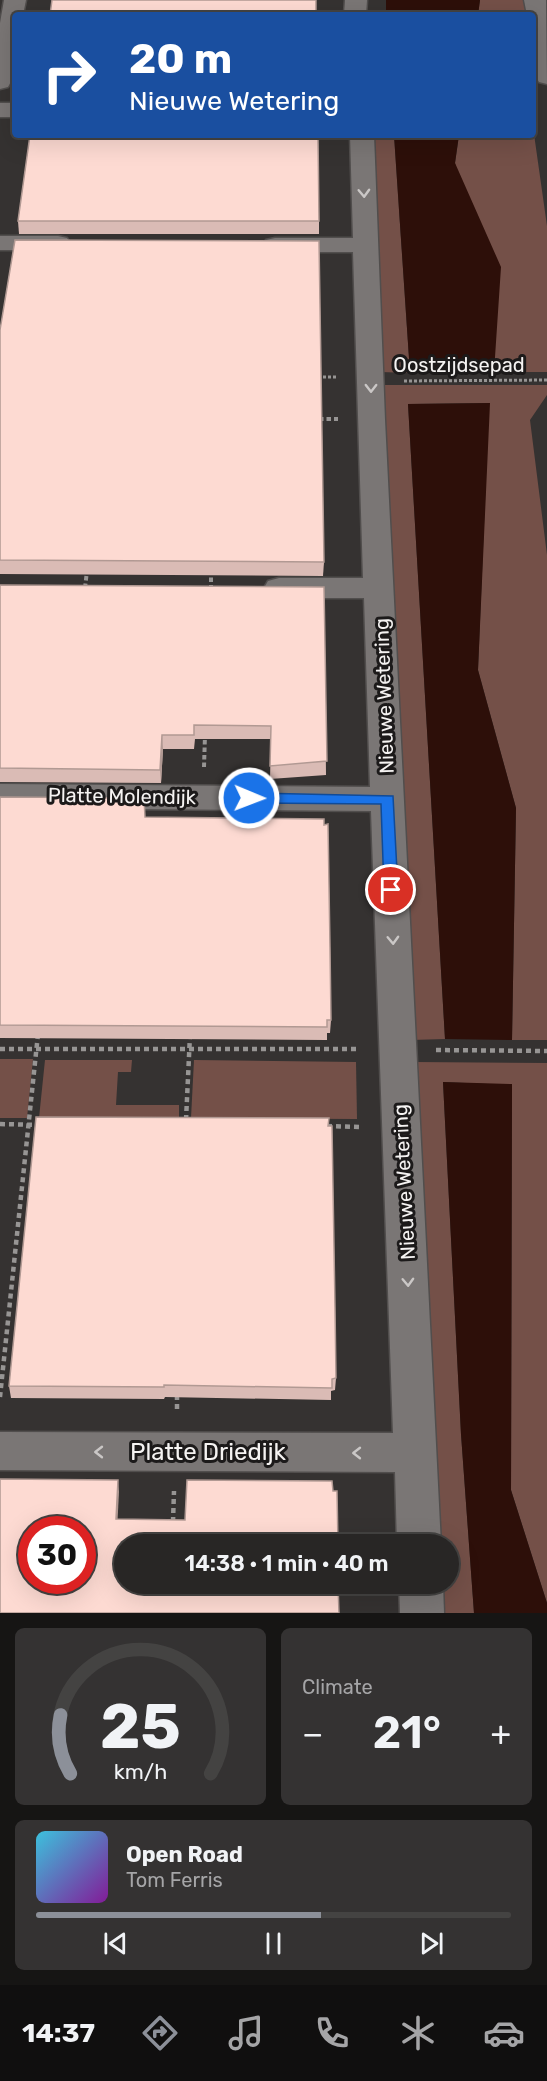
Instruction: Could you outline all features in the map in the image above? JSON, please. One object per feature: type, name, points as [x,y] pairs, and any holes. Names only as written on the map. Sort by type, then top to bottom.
[{"type":"street","points":[[539,1],[547,77]]},
{"type":"street","points":[[0,82],[12,16]]},
{"type":"street","name":"Nieuwe Wetering","points":[[362,138],[371,420],[419,1534]]},
{"type":"street","points":[[0,243],[81,244]]},
{"type":"street","points":[[255,244],[366,245]]},
{"type":"street","points":[[256,588],[379,588]]},
{"type":"street","name":"Platte Molendijk","points":[[0,795],[388,799]]},
{"type":"street","name":"Platte Driedijk","points":[[0,1451],[416,1454]]},
{"type":"street","points":[[421,1594],[422,1613]]},
{"type":"path","name":"Oostzijdsepad","points":[[311,377],[547,380]]},
{"type":"path","points":[[315,419],[371,420]]},
{"type":"path","points":[[85,588],[87,565]]},
{"type":"path","points":[[211,600],[212,565]]},
{"type":"path","points":[[202,797],[205,728]]},
{"type":"path","points":[[186,1125],[190,1026]]},
{"type":"path","points":[[0,1049],[547,1051]]},
{"type":"path","points":[[0,1397],[37,1050]]},
{"type":"path","points":[[0,1125],[41,1125]]},
{"type":"path","points":[[318,1126],[401,1127]]},
{"type":"path","points":[[173,1533],[177,1394]]},
{"type":"shaded area","points":[[386,0],[480,0],[478,12],[386,12]]},
{"type":"shaded area","points":[[480,0],[526,0],[528,12],[516,12],[478,12]]},
{"type":"shaded area","points":[[371,138],[394,138],[410,373],[381,372]]},
{"type":"shaded area","points":[[394,138],[459,138],[455,163],[501,267],[494,372],[410,373]]},
{"type":"shaded area","points":[[459,138],[535,138],[547,226],[547,372],[494,372],[494,355],[455,163]]},
{"type":"shaded area","points":[[384,385],[547,385],[547,395],[530,420],[547,555],[547,1040],[512,1040],[516,808],[478,670],[489,403],[408,404],[445,1039],[411,1040]]},
{"type":"shaded area","points":[[490,403],[478,670],[516,808],[512,1040],[445,1039],[408,404]]},
{"type":"shaded area","points":[[0,1059],[33,1059],[27,1118],[0,1118]]},
{"type":"shaded area","points":[[45,1060],[132,1060],[131,1072],[118,1072],[116,1105],[179,1105],[179,1118],[39,1118]]},
{"type":"shaded area","points":[[194,1060],[356,1062],[357,1119],[191,1118]]},
{"type":"shaded area","points":[[414,1062],[547,1063],[547,1603],[511,1490],[512,1085],[443,1082],[461,1434],[474,1613],[440,1613],[439,1594],[459,1594],[459,1534],[436,1534]]},
{"type":"shaded area","points":[[443,1082],[512,1084],[511,1490],[547,1603],[547,1613],[474,1613],[461,1434]]},
{"type":"building","points":[[52,0],[316,0],[316,12],[50,12]]},
{"type":"building","points":[[30,138],[318,138],[319,221],[18,221]]},
{"type":"building","points":[[15,240],[319,241],[324,562],[0,560],[0,330]]},
{"type":"building","points":[[0,585],[324,587],[327,761],[270,766],[271,726],[194,725],[194,735],[162,735],[160,770],[0,768]]},
{"type":"building","points":[[0,797],[144,798],[145,817],[324,819],[324,825],[328,824],[330,947],[331,1020],[327,1020],[327,1027],[0,1025]]},
{"type":"building","points":[[36,1117],[329,1118],[328,1126],[332,1126],[336,1378],[332,1379],[332,1388],[164,1385],[164,1387],[9,1386]]},
{"type":"building","points":[[0,1479],[118,1480],[116,1519],[185,1520],[187,1480],[332,1481],[333,1491],[337,1491],[338,1534],[114,1534],[114,1594],[338,1594],[339,1613],[0,1613]]},
{"type":"route","points":[[249,798],[388,799],[391,890]]}]
